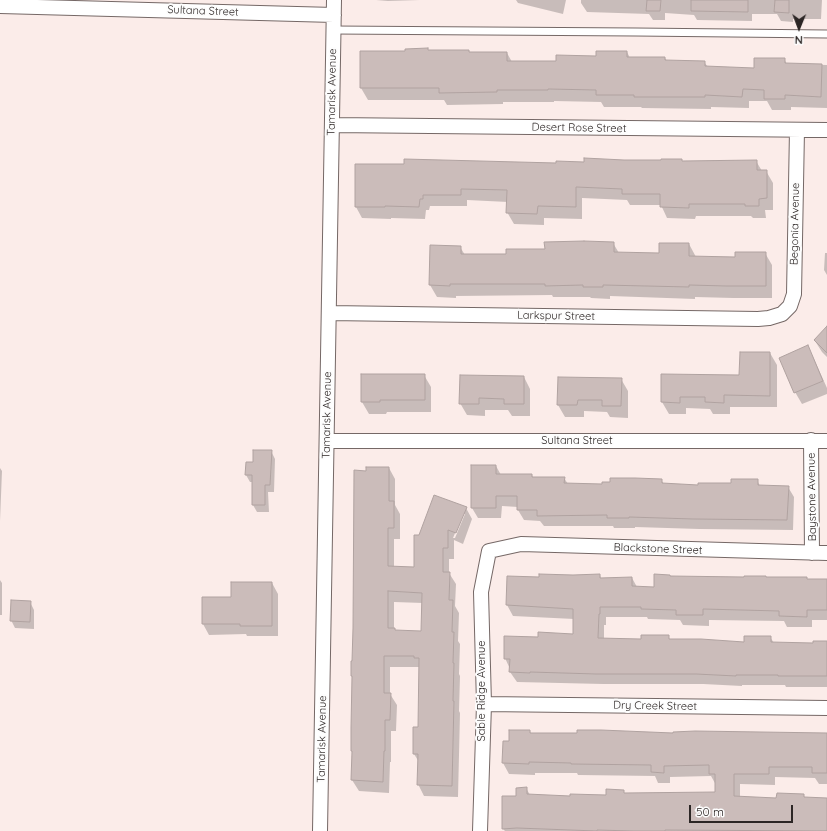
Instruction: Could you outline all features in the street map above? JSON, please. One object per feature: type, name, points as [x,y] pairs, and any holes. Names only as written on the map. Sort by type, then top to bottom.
[{"type":"street","name":"Tamarisk Avenue","points":[[320,831],[334,0]]},
{"type":"street","name":"Sultana Street","points":[[0,6],[334,15]]},
{"type":"street","name":"Desert Rose Street","points":[[332,125],[827,130]]},
{"type":"street","name":"Begonia Avenue","points":[[782,314],[790,306],[794,294],[797,130]]},
{"type":"street","name":"Larkspur Street","points":[[329,313],[758,319],[770,318],[782,314]]},
{"type":"street","name":"Baystone Avenue","points":[[811,440],[812,553]]},
{"type":"street","name":"Sultana Street","points":[[327,441],[827,441]]},
{"type":"street","name":"Blackstone Street","points":[[489,551],[521,544],[827,553]]},
{"type":"street","name":"Sable Ridge Avenue","points":[[480,831],[484,704],[481,592],[489,551]]},
{"type":"street","name":"Dry Creek Street","points":[[484,704],[827,708]]},
{"type":"lane","points":[[333,30],[827,34]]},
{"type":"building","points":[[647,0],[661,0],[660,11],[646,11]]},
{"type":"building","points":[[691,0],[748,0],[748,12],[691,11]]},
{"type":"building","points":[[775,0],[789,0],[789,13],[774,12]]},
{"type":"building","points":[[428,48],[428,50],[507,52],[507,61],[556,61],[556,55],[596,56],[596,51],[627,51],[627,57],[665,57],[665,60],[705,61],[705,66],[754,68],[754,58],[785,58],[785,63],[822,64],[821,97],[785,95],[785,99],[764,99],[764,90],[743,89],[742,97],[705,95],[705,97],[634,97],[634,95],[596,95],[596,90],[548,89],[439,93],[439,88],[360,88],[360,51],[405,51],[405,49]]},
{"type":"building","points":[[584,158],[624,160],[682,159],[682,161],[757,160],[757,170],[767,170],[767,198],[759,199],[759,206],[745,206],[745,204],[689,204],[689,208],[660,207],[660,194],[622,194],[622,189],[576,187],[576,207],[538,206],[537,214],[506,213],[507,190],[461,189],[461,195],[423,195],[423,199],[420,199],[419,207],[355,207],[355,164],[404,164],[404,159],[556,163],[556,161],[584,162]]},
{"type":"building","points":[[544,242],[614,242],[614,252],[659,253],[659,243],[689,243],[689,256],[735,257],[735,252],[766,252],[766,286],[689,285],[689,287],[603,285],[603,287],[583,287],[583,285],[545,286],[545,284],[429,285],[430,245],[461,246],[461,254],[506,254],[506,249],[545,249]]},
{"type":"building","points":[[827,326],[827,353],[814,340]]},
{"type":"building","points":[[808,345],[823,381],[794,393],[779,358]]},
{"type":"building","points":[[740,352],[770,352],[770,396],[724,395],[724,403],[705,402],[705,397],[680,397],[680,403],[661,402],[661,374],[739,375]]},
{"type":"building","points":[[361,374],[425,374],[425,400],[380,400],[380,402],[361,402]]},
{"type":"building","points":[[460,375],[524,376],[524,404],[504,404],[504,399],[479,398],[479,404],[459,404]]},
{"type":"building","points":[[558,377],[622,378],[621,406],[602,406],[602,400],[578,400],[577,405],[557,405]]},
{"type":"building","points":[[253,450],[272,450],[270,485],[265,485],[265,505],[252,505],[252,475],[245,475],[246,462],[253,462]]},
{"type":"building","points":[[471,465],[496,465],[496,474],[532,474],[532,477],[565,477],[564,483],[602,484],[602,482],[610,482],[610,478],[635,478],[662,479],[662,483],[698,485],[698,483],[731,483],[731,479],[758,479],[758,485],[789,486],[787,520],[629,517],[607,518],[607,515],[537,516],[537,510],[517,510],[517,496],[496,496],[496,508],[471,508]]},
{"type":"building","points":[[366,467],[389,467],[389,501],[394,501],[394,528],[388,528],[388,566],[414,567],[414,535],[419,535],[434,495],[467,507],[456,533],[448,530],[448,548],[443,548],[443,572],[450,572],[449,600],[453,600],[452,632],[454,632],[454,701],[452,786],[417,785],[418,754],[413,754],[413,727],[418,727],[419,658],[414,658],[414,656],[384,656],[384,693],[391,693],[390,720],[385,720],[383,782],[351,780],[354,470],[366,471]],"holes":[[[388,591],[422,593],[421,631],[395,630],[395,628],[388,628]]]},
{"type":"building","points":[[539,574],[600,574],[600,578],[632,577],[632,586],[654,587],[654,574],[670,576],[766,576],[827,579],[827,610],[807,610],[807,617],[779,616],[779,611],[703,609],[703,615],[676,615],[676,610],[641,609],[641,607],[600,607],[598,638],[641,639],[641,635],[669,635],[669,639],[701,639],[744,642],[744,636],[771,636],[771,642],[813,643],[813,641],[827,641],[827,676],[509,672],[510,659],[504,659],[504,636],[538,637],[538,632],[573,634],[573,609],[506,605],[507,576],[539,577]]},
{"type":"building","points":[[231,582],[272,582],[272,626],[202,624],[202,597],[231,597]]},
{"type":"building","points":[[11,600],[31,601],[30,622],[10,621]]},
{"type":"building","points":[[509,730],[530,730],[530,733],[577,733],[577,730],[601,730],[673,733],[695,731],[827,733],[827,773],[812,773],[812,767],[769,767],[769,774],[734,774],[734,796],[776,798],[777,793],[804,794],[804,797],[827,798],[827,831],[597,831],[517,828],[502,829],[502,796],[516,796],[516,788],[527,787],[527,794],[570,796],[570,794],[606,795],[606,789],[624,790],[624,793],[715,792],[715,774],[709,774],[709,765],[664,766],[664,773],[651,772],[651,765],[529,762],[529,764],[502,763],[503,741],[509,741]]}]
